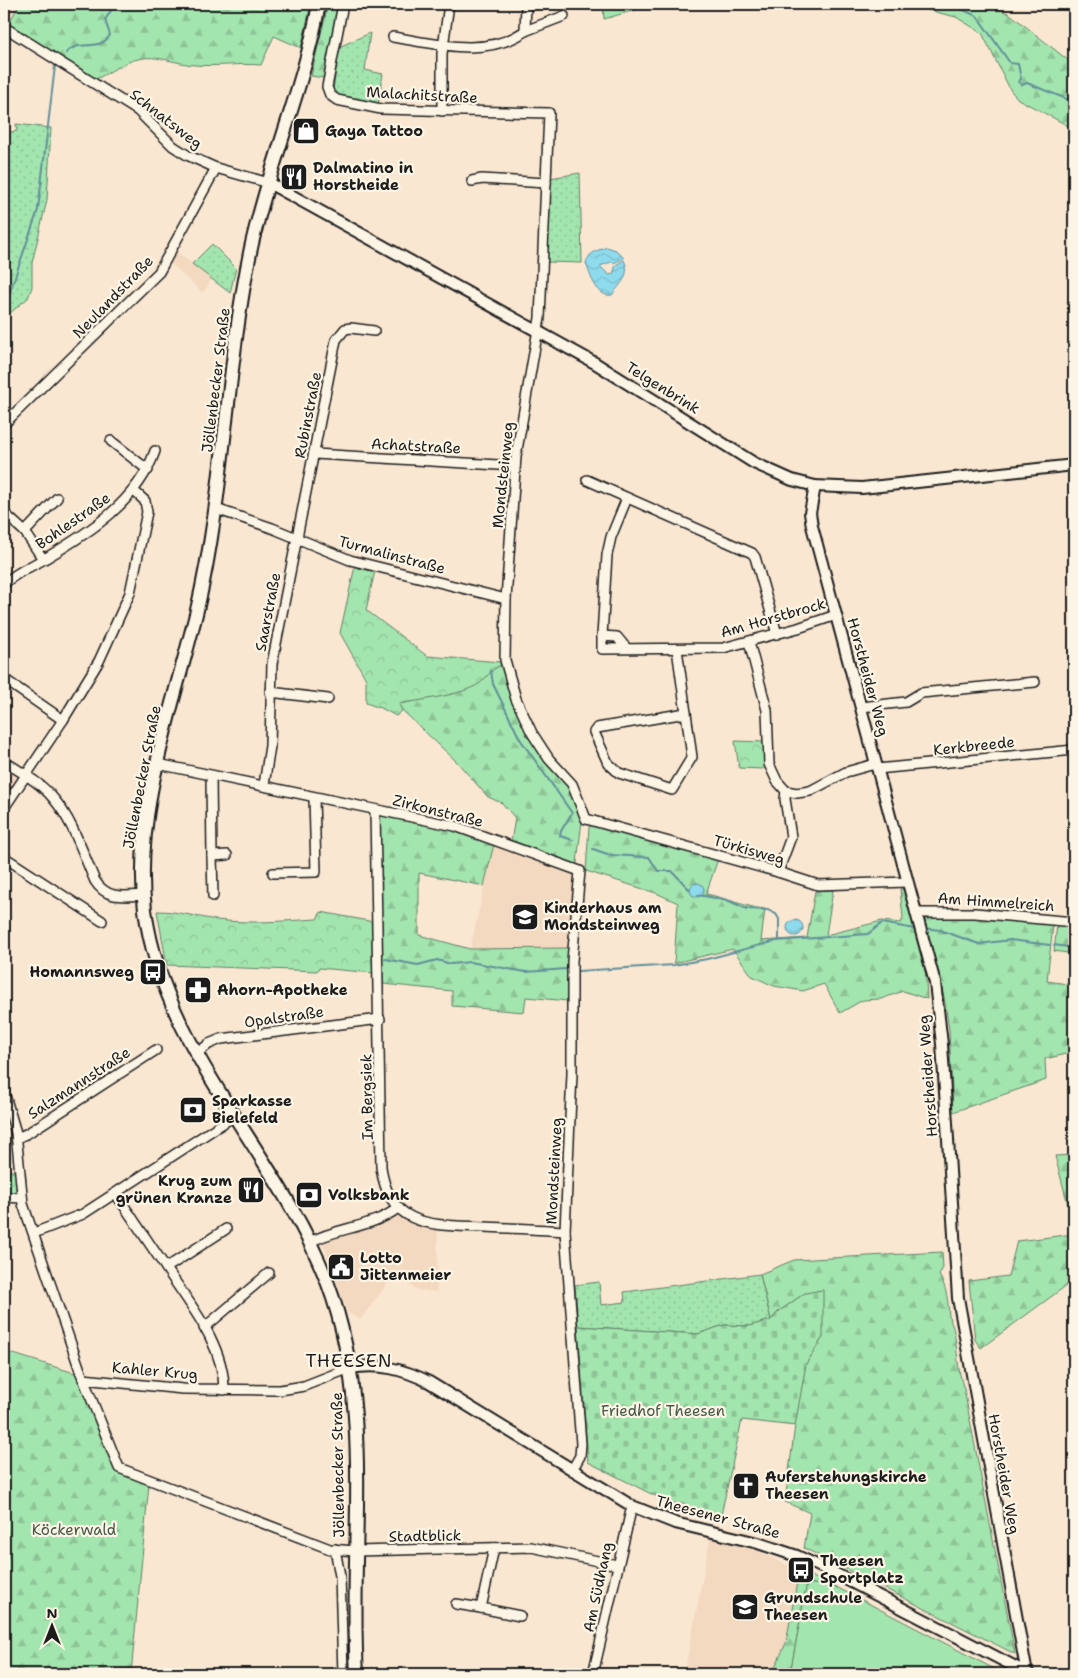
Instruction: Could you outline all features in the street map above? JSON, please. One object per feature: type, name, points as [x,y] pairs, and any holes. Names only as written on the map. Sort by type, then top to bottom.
[{"type":"main road","name":"Jöllenbecker Straße","points":[[320,4],[303,76],[252,244],[241,309],[216,509],[197,610],[158,764],[143,852],[144,895],[148,924],[158,964],[173,1006],[196,1054],[310,1242],[331,1292],[350,1368],[356,1456],[357,1674]]},
{"type":"street","name":"Malachitstraße","points":[[343,4],[327,83],[330,95],[337,100],[365,108],[549,113]]},
{"type":"street","points":[[442,111],[442,45],[449,4]]},
{"type":"street","points":[[525,31],[526,4]]},
{"type":"street","points":[[393,37],[442,45],[474,47],[511,40],[525,31],[564,16]]},
{"type":"street","name":"Schnatsweg","points":[[4,27],[138,111],[173,146],[187,155],[216,168],[269,183]]},
{"type":"street","name":"Mondsteinweg","points":[[549,113],[540,318],[515,466],[506,598],[505,664],[516,699],[534,738],[549,760],[572,784],[586,819]]},
{"type":"street","name":"Neulandstraße","points":[[4,424],[159,272],[167,261],[216,168]]},
{"type":"street","points":[[472,181],[482,179],[546,183]]},
{"type":"street","name":"Telgenbrink","points":[[269,183],[595,363],[754,463],[792,480],[815,486],[862,488],[1074,465]]},
{"type":"street","name":"Rubinstraße","points":[[297,538],[338,336],[345,329],[351,328],[374,331]]},
{"type":"street","points":[[111,441],[148,470]]},
{"type":"street","name":"Bohlestraße","points":[[4,584],[78,537],[134,491],[148,470],[155,451]]},
{"type":"street","name":"Achatstraße","points":[[314,454],[515,466]]},
{"type":"street","points":[[588,480],[752,554],[755,557],[777,634]]},
{"type":"street","name":"Horstheider Weg","points":[[815,486],[810,518],[935,983],[958,1298],[1028,1674]]},
{"type":"street","points":[[4,808],[90,677],[133,585],[147,506],[145,501],[134,491]]},
{"type":"street","points":[[25,532],[57,498]]},
{"type":"street","name":"Am Horstbrock","points":[[628,498],[611,538],[607,555],[602,636],[617,638],[627,649],[715,649],[777,634],[836,615]]},
{"type":"street","name":"Turmalinstraße","points":[[216,509],[369,566],[506,598]]},
{"type":"street","points":[[4,513],[25,532],[43,559]]},
{"type":"street","name":"Saarstraße","points":[[264,785],[270,746],[270,692],[281,614],[297,538]]},
{"type":"street","points":[[748,642],[768,710],[769,764],[777,781],[786,791],[784,799],[791,837],[778,872]]},
{"type":"street","points":[[677,649],[686,713],[692,757],[672,790],[619,773],[608,763],[594,732],[597,728],[686,713]]},
{"type":"street","points":[[4,679],[63,720]]},
{"type":"street","points":[[861,707],[906,702],[921,693],[1036,682]]},
{"type":"street","points":[[270,692],[328,699]]},
{"type":"street","name":"Kerkbreede","points":[[786,791],[796,793],[810,791],[841,774],[876,767],[1074,750]]},
{"type":"street","points":[[4,761],[48,792],[58,804],[95,881],[102,890],[116,896],[144,895]]},
{"type":"street","name":"Zirkonstraße","points":[[158,764],[211,777],[264,785],[455,826],[580,872]]},
{"type":"street","points":[[211,777],[212,896]]},
{"type":"street","points":[[274,873],[316,872],[314,797]]},
{"type":"street","name":"Im Bergsiek","points":[[375,810],[381,1167],[386,1188],[398,1208]]},
{"type":"street","name":"Türkisweg","points":[[586,819],[778,872],[810,883],[830,886],[907,882]]},
{"type":"street","points":[[212,856],[227,856]]},
{"type":"street","points":[[4,857],[102,921]]},
{"type":"street","name":"Mondsteinweg","points":[[572,1470],[580,1456],[581,1444],[565,1231],[572,1074],[572,961],[580,872]]},
{"type":"street","name":"Am Himmelreich","points":[[916,913],[975,913],[1074,922]]},
{"type":"street","name":"Opalstraße","points":[[196,1054],[209,1044],[221,1039],[380,1019]]},
{"type":"street","name":"Salzmannstraße","points":[[16,1138],[28,1133],[156,1050]]},
{"type":"street","points":[[4,1092],[16,1138],[22,1198],[83,1379],[119,1468],[335,1549],[356,1551]]},
{"type":"street","points":[[34,1233],[84,1214],[234,1116]]},
{"type":"street","name":"Kahler Krug","points":[[116,1194],[204,1328],[222,1367],[224,1390]]},
{"type":"street","points":[[4,1197],[22,1198]]},
{"type":"street","points":[[310,1242],[374,1222],[398,1208],[413,1218],[431,1224],[565,1231]]},
{"type":"street","points":[[166,1268],[226,1229]]},
{"type":"street","points":[[204,1328],[269,1273]]},
{"type":"street","name":"Theesener Straße","points":[[350,1368],[366,1365],[388,1366],[420,1377],[632,1506],[675,1523],[758,1543],[801,1558],[1028,1674]]},
{"type":"street","name":"Kahler Krug","points":[[83,1379],[172,1388],[224,1390],[294,1389],[350,1368]]},
{"type":"street","name":"Am Südhang","points":[[593,1674],[632,1506]]},
{"type":"street","points":[[481,1608],[494,1548]]},
{"type":"street","name":"Stadtblick","points":[[356,1551],[531,1548],[617,1565]]},
{"type":"street","points":[[335,1549],[340,1576],[343,1674]]},
{"type":"street","points":[[456,1604],[520,1616]]},
{"type":"shaded area","points":[[4,4],[20,4],[8,24],[4,22]]},
{"type":"shaded area","points":[[177,252],[212,279],[203,293],[171,264]]},
{"type":"shaded area","points":[[4,767],[16,775],[17,782],[4,801]]},
{"type":"shaded area","name":"Kinderhaus am Mondsteinweg","points":[[494,844],[573,874],[575,878],[569,948],[470,949]]},
{"type":"shaded area","points":[[396,1217],[402,1217],[420,1227],[438,1230],[437,1292],[417,1290],[395,1274],[360,1320],[348,1313],[323,1244],[328,1240],[371,1229]]},
{"type":"shaded area","name":"Grundschule Theesen","points":[[710,1539],[757,1550],[799,1571],[786,1643],[772,1674],[684,1674]]},
{"type":"green space","points":[[20,4],[311,4],[301,48],[274,36],[261,65],[195,65],[159,58],[145,58],[127,63],[96,79],[8,24]]},
{"type":"green space","points":[[328,4],[340,4],[324,78],[311,76]]},
{"type":"green space","points":[[603,4],[656,4],[604,19]]},
{"type":"green space","points":[[903,4],[986,4],[1010,14],[1074,65],[1074,129],[1018,99],[1011,91],[982,33],[956,17]]},
{"type":"green space","points":[[370,33],[365,70],[383,74],[378,105],[336,95],[333,91],[339,47]]},
{"type":"green space","points":[[16,124],[51,128],[47,200],[32,263],[32,287],[28,298],[4,318],[4,133],[17,131]]},
{"type":"green space","points":[[580,173],[582,263],[547,262],[550,178]]},
{"type":"green space","points":[[212,244],[236,268],[230,293],[192,264]]},
{"type":"green space","points":[[355,566],[375,571],[366,610],[427,656],[501,662],[501,665],[491,671],[480,683],[463,691],[399,704],[402,711],[396,716],[366,703],[366,679],[340,633]]},
{"type":"green space","points":[[501,665],[516,708],[569,785],[582,820],[577,863],[574,864],[511,842],[515,818],[502,803],[488,797],[457,762],[398,704],[455,693],[480,683],[490,671]]},
{"type":"green space","points":[[735,741],[765,742],[765,767],[763,769],[739,768]]},
{"type":"green space","points":[[383,815],[460,831],[494,844],[484,886],[419,873],[419,935],[470,949],[569,948],[568,1001],[526,997],[524,1012],[452,1006],[452,991],[383,984],[379,819]]},
{"type":"green space","points":[[594,824],[718,859],[706,894],[765,909],[761,941],[807,938],[815,891],[833,890],[826,935],[882,921],[901,923],[903,918],[900,889],[906,889],[925,959],[927,999],[903,991],[881,999],[863,1000],[840,1013],[824,984],[803,991],[774,986],[752,976],[733,949],[674,963],[678,903],[656,893],[586,871],[589,827]]},
{"type":"green space","points":[[157,911],[217,920],[254,922],[317,919],[321,912],[374,922],[374,973],[319,968],[317,971],[167,965]]},
{"type":"green space","points":[[925,915],[1053,924],[1047,981],[1074,985],[1074,1052],[1045,1059],[1046,1080],[953,1112],[949,1029],[944,997],[923,923]]},
{"type":"green space","points":[[1057,924],[1074,926],[1074,954],[1054,951]]},
{"type":"green space","points":[[1074,1155],[1074,1227],[1055,1156]]},
{"type":"green space","points":[[4,1171],[16,1171],[17,1187],[15,1192],[4,1193]]},
{"type":"green space","points":[[1074,1234],[1074,1280],[981,1348],[975,1340],[969,1281],[1008,1276],[1017,1241]]},
{"type":"green space","points":[[942,1252],[943,1268],[939,1275],[948,1300],[949,1316],[954,1331],[960,1375],[1015,1654],[804,1548],[810,1513],[785,1502],[798,1402],[806,1364],[823,1337],[805,1293],[778,1312],[771,1320],[760,1274],[794,1260]]},
{"type":"green space","points":[[760,1274],[771,1320],[749,1326],[724,1325],[698,1334],[578,1326],[575,1285],[599,1282],[601,1305],[625,1302],[624,1292]]},
{"type":"green space","name":"Friedhof Theesen","points":[[823,1290],[823,1337],[806,1364],[795,1426],[742,1420],[721,1515],[689,1507],[685,1504],[669,1503],[588,1462],[578,1326],[698,1334],[724,1325],[749,1326],[771,1320],[778,1312],[805,1293]]},
{"type":"green space","name":"Köckerwald","points":[[4,1351],[81,1375],[119,1473],[149,1484],[131,1674],[4,1674]]},
{"type":"green space","points":[[799,1571],[838,1588],[807,1583],[790,1674],[772,1674],[786,1643]]},
{"type":"green space","points":[[807,1583],[838,1588],[1004,1674],[790,1674]]},
{"type":"water","points":[[607,247],[616,250],[624,258],[614,263],[611,262],[600,266],[609,275],[613,274],[616,265],[624,260],[626,265],[626,275],[612,295],[602,293],[598,289],[586,263],[591,254]]},
{"type":"water","points":[[694,883],[700,883],[704,890],[700,897],[694,897],[690,893],[690,887]]},
{"type":"water","points":[[795,920],[801,922],[803,928],[801,934],[795,936],[789,934],[787,928],[789,922]]},
{"type":"waterway","points":[[66,53],[77,46],[95,45],[106,40],[110,35],[105,20],[115,4]]},
{"type":"waterway","points":[[950,4],[977,16],[1010,63],[1018,64],[1021,79],[1018,82],[1022,85],[1027,83],[1074,102]]},
{"type":"waterway","points":[[4,309],[38,210],[55,66]]},
{"type":"waterway","points":[[491,671],[493,684],[520,739],[572,813],[560,836],[573,840]]},
{"type":"waterway","points":[[593,849],[610,855],[649,857],[658,871],[672,871],[690,890]]},
{"type":"waterway","points":[[698,895],[727,900],[747,909],[768,910],[776,914],[779,919],[779,940]]},
{"type":"waterway","points":[[578,971],[674,965],[707,959],[776,941],[868,934],[882,923],[915,929]]},
{"type":"waterway","points":[[924,928],[940,930],[979,944],[1010,940],[1050,945]]},
{"type":"waterway","points":[[1054,945],[1074,948]]},
{"type":"waterway","points":[[385,959],[418,965],[437,960],[451,964],[470,962],[526,972],[566,969]]},
{"type":"place","name":"Gaya Tattoo","points":[[306,131]]},
{"type":"place","name":"Dalmatino in Horstheide","points":[[294,177]]},
{"type":"place","name":"Kinderhaus am Mondsteinweg","points":[[525,917]]},
{"type":"place","name":"Homannsweg","points":[[153,972]]},
{"type":"place","name":"Ahorn-Apotheke","points":[[198,990]]},
{"type":"place","name":"Sparkasse Bielefeld","points":[[193,1110]]},
{"type":"place","name":"Krug zum grünen Kranze","points":[[251,1190]]},
{"type":"place","name":"Volksbank","points":[[309,1195]]},
{"type":"place","name":"Lotto Jittenmeier","points":[[341,1267]]},
{"type":"place","name":"Auferstehungskirche Theesen","points":[[746,1486]]},
{"type":"place","name":"Theesen Sportplatz","points":[[801,1570]]},
{"type":"place","name":"Grundschule Theesen","points":[[745,1607]]},
{"type":"district","name":"THEESEN","points":[[349,1361]]}]
